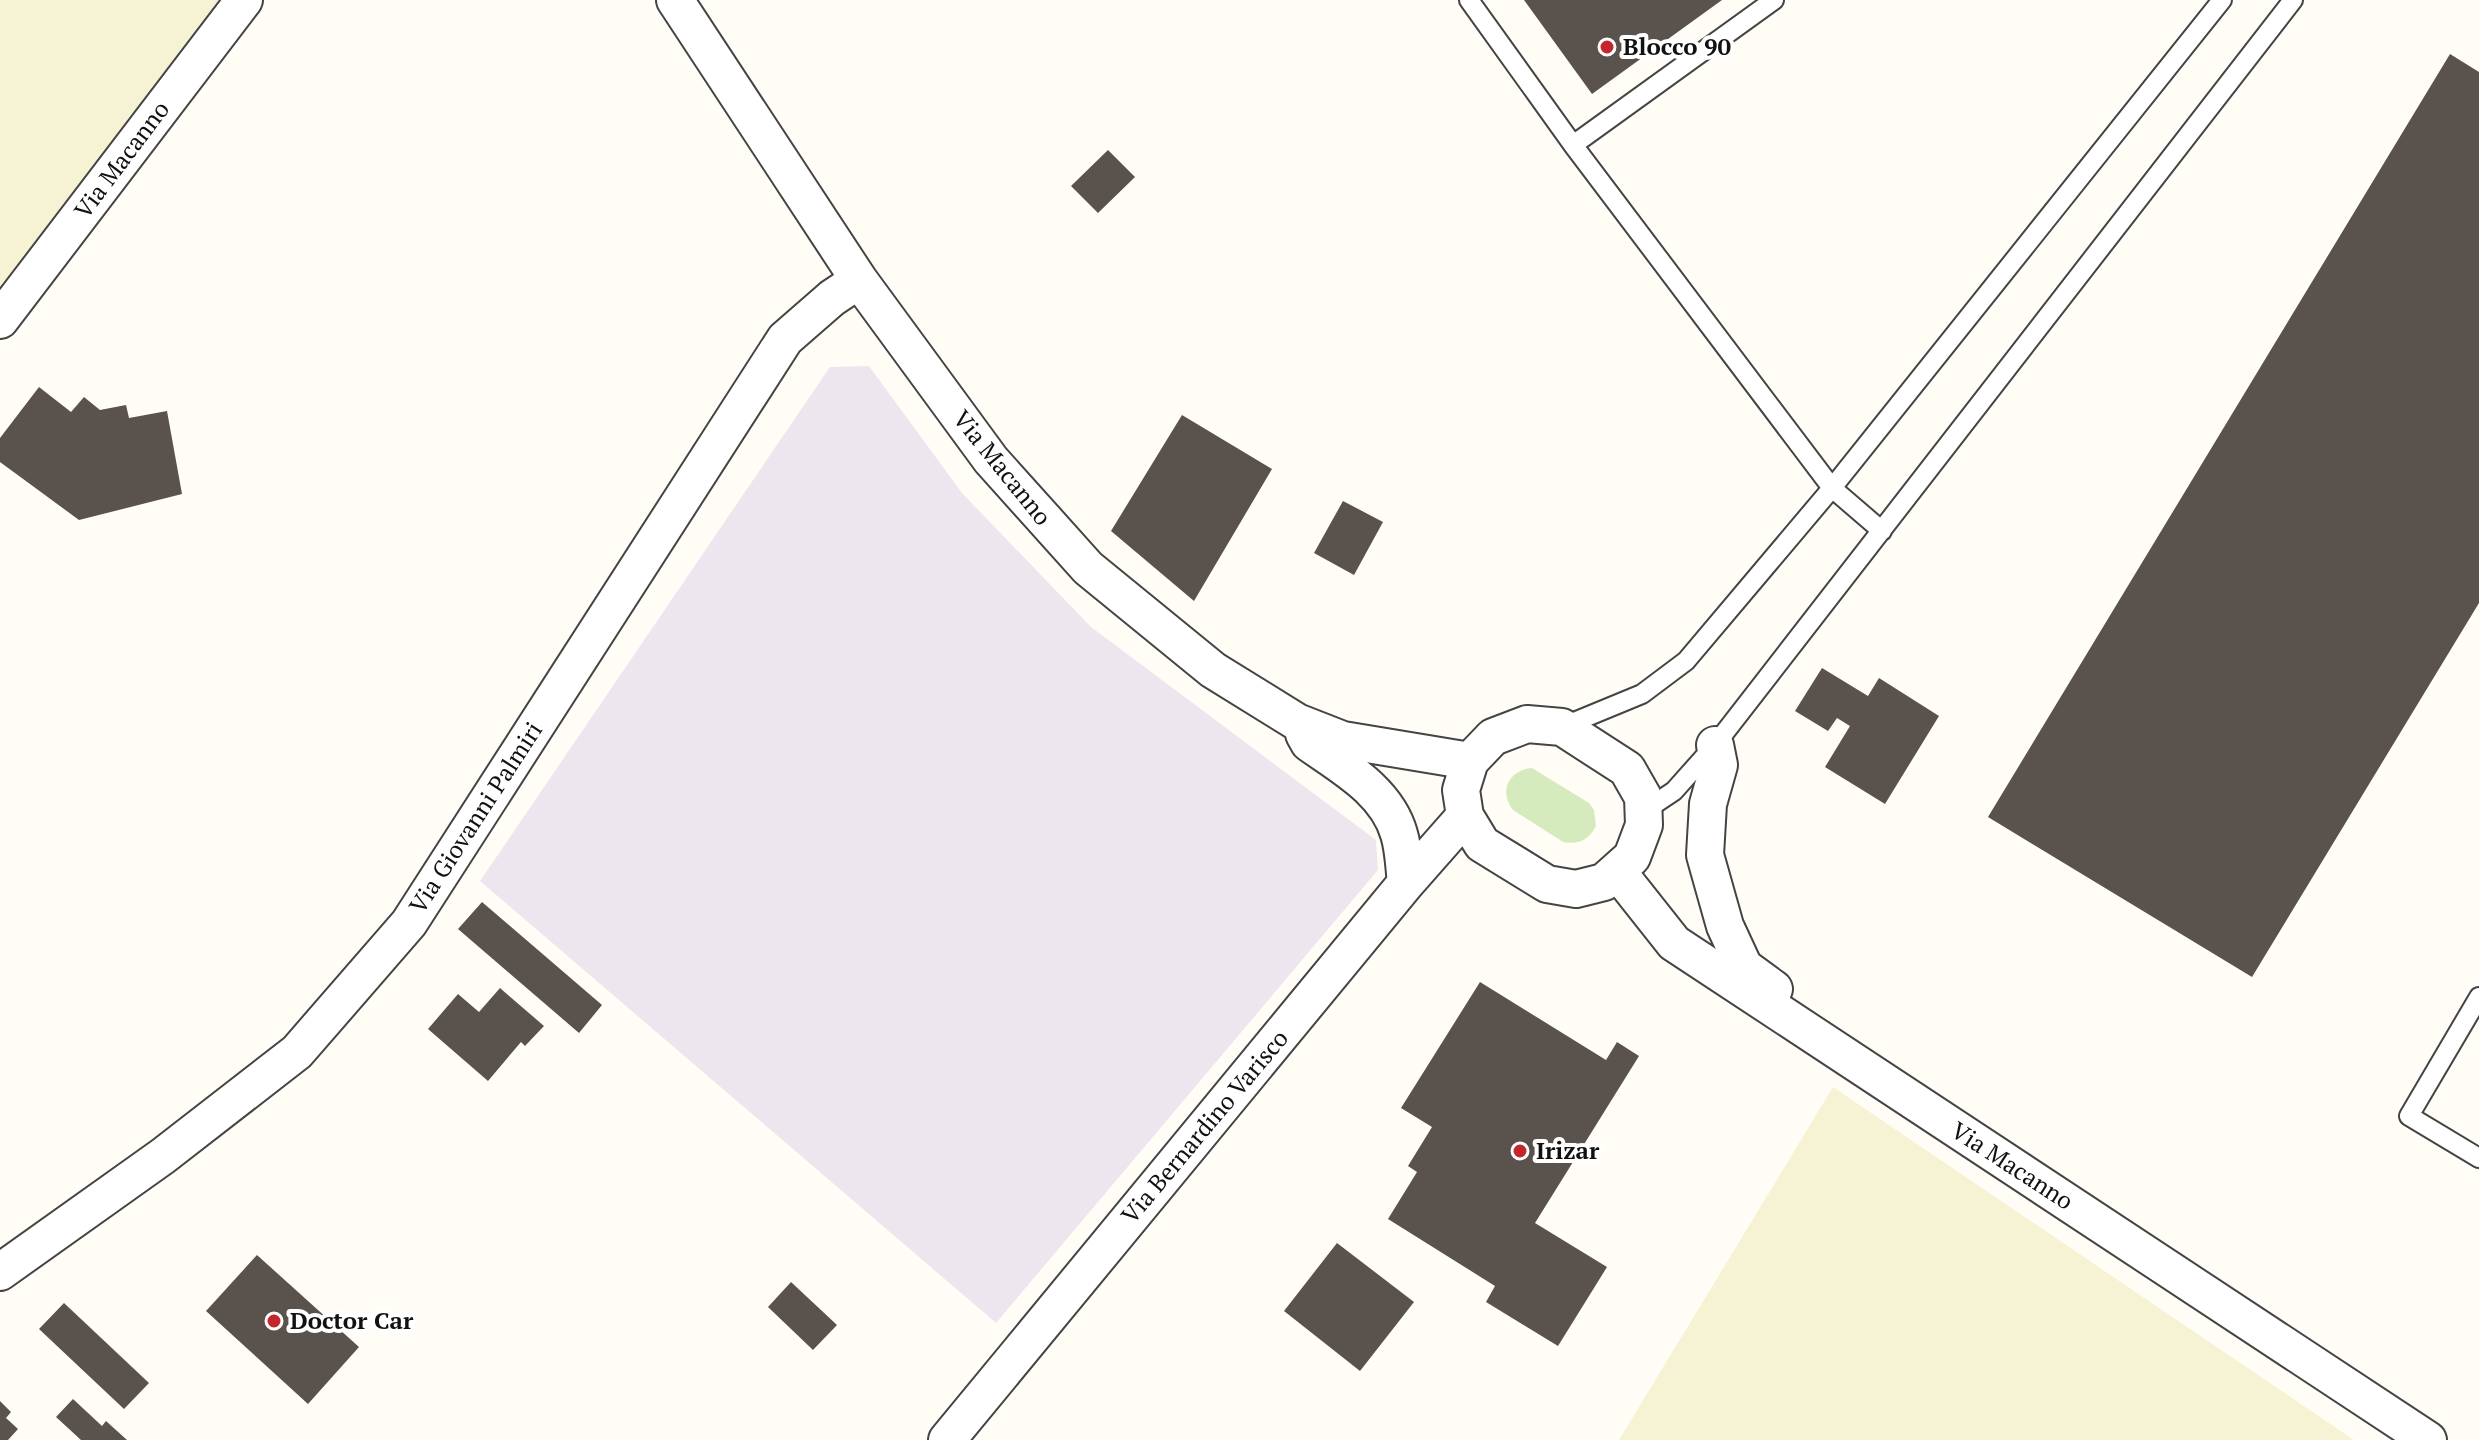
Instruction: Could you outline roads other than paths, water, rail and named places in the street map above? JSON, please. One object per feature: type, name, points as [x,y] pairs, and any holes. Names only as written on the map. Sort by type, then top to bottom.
[{"type":"street","name":"Via Macanno","points":[[0,320],[244,0]]},
{"type":"street","name":"Via Macanno","points":[[675,0],[859,280],[991,460],[1088,568],[1213,670],[1297,722],[1343,740],[1470,761]]},
{"type":"street","name":"Via Giovanni Palmiri","points":[[0,1272],[163,1156],[297,1052],[409,923],[785,339],[832,298],[859,280]]},
{"type":"street","points":[[1297,722],[1309,743],[1362,781],[1387,806],[1399,834],[1406,883]]},
{"type":"street","points":[[1527,724],[1562,727],[1627,769],[1643,797],[1644,825],[1632,857],[1604,882],[1576,889],[1547,884],[1482,844],[1465,816],[1461,790],[1470,761],[1493,737],[1527,724]]},
{"type":"street","points":[[1715,745],[1719,765],[1708,804],[1705,855],[1725,926],[1744,967],[1803,1010],[1820,1040]]},
{"type":"street","name":"Via Bernardino Varisco","points":[[947,1440],[1406,883],[1465,816]]},
{"type":"street","name":"Via Macanno","points":[[1617,871],[1674,943],[2428,1440]]},
{"type":"lane","points":[[1469,0],[1573,145],[1832,488],[1882,531]]},
{"type":"lane","points":[[1573,145],[1774,0]]},
{"type":"lane","points":[[1562,727],[1642,694],[1686,661],[1832,488],[2222,0]]},
{"type":"lane","points":[[1644,811],[1674,791],[1715,745],[2293,0]]},
{"type":"lane","points":[[2479,997],[2409,1116],[2479,1158]]},
{"type":"place","name":"Blocco 90","points":[[1607,47]]},
{"type":"place","name":"Irizar","points":[[1520,1151]]},
{"type":"place","name":"Doctor Car","points":[[274,1321]]}]
